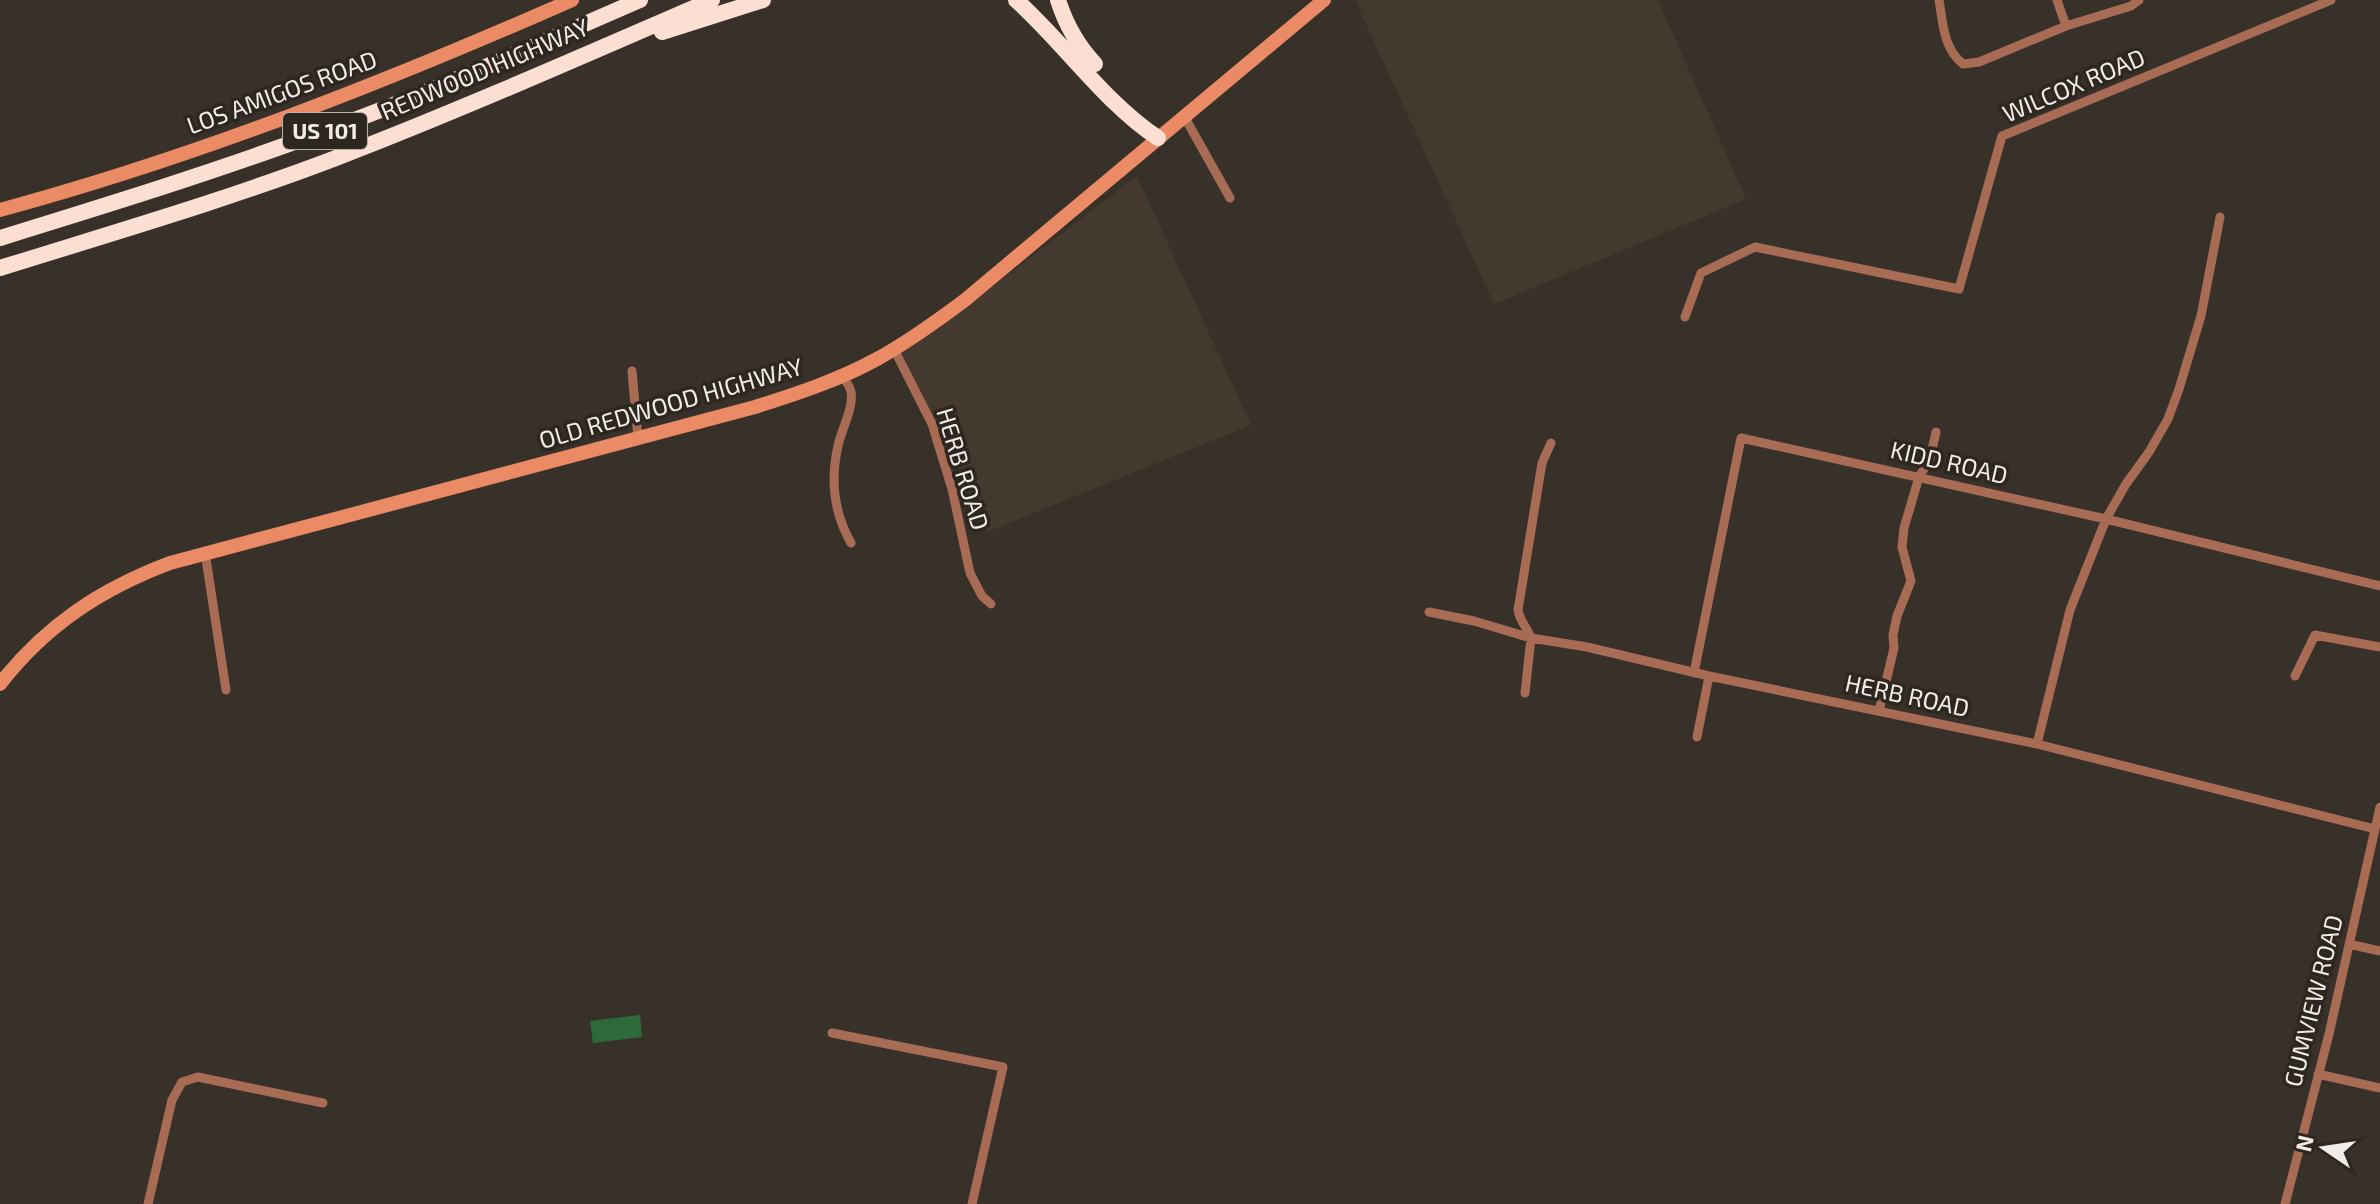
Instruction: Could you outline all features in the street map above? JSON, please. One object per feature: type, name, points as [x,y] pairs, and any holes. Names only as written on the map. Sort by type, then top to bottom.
[{"type":"highway","name":"REDWOOD HIGHWAY","points":[[0,238],[218,169],[322,132],[640,0]]},
{"type":"highway","name":"REDWOOD HIGHWAY","points":[[0,268],[212,201],[334,158],[712,0]]},
{"type":"highway","points":[[580,57],[763,0]]},
{"type":"highway","points":[[1016,0],[1041,22],[1135,123],[1158,138]]},
{"type":"highway","points":[[1058,0],[1066,23],[1082,51],[1144,116],[1158,138]]},
{"type":"main road","name":"LOS AMIGOS ROAD","points":[[0,210],[231,137],[437,59],[572,0]]},
{"type":"main road","name":"OLD REDWOOD HIGHWAY","points":[[0,684],[56,625],[120,583],[145,572],[205,552],[755,407],[842,375],[894,349],[965,300],[1324,0]]},
{"type":"street","points":[[1939,0],[1948,47],[1963,64],[1979,62],[2066,26],[2131,6],[2139,0]]},
{"type":"street","points":[[2057,0],[2066,26]]},
{"type":"street","name":"WILCOX ROAD","points":[[1685,317],[1701,273],[1755,247],[1959,289],[2002,136],[2331,0]]},
{"type":"street","points":[[1184,116],[1230,198]]},
{"type":"street","points":[[2037,744],[2070,610],[2106,519],[2168,419],[2201,316],[2220,217]]},
{"type":"street","name":"HERB ROAD","points":[[894,349],[932,424],[952,489],[970,573],[982,596],[991,604]]},
{"type":"street","points":[[632,371],[638,438]]},
{"type":"street","points":[[842,375],[851,390],[851,403],[837,449],[835,502],[840,524],[851,543]]},
{"type":"street","points":[[1879,711],[1894,648],[1897,616],[1911,581],[1902,547],[1904,528],[1919,477],[1930,459],[1936,432]]},
{"type":"street","name":"KIDD ROAD","points":[[1694,673],[1741,438],[2106,519],[2380,586]]},
{"type":"street","points":[[1525,693],[1531,638],[1528,629],[1519,621],[1518,610],[1542,463],[1551,443]]},
{"type":"street","points":[[205,552],[226,690]]},
{"type":"street","name":"HERB ROAD","points":[[1429,612],[1531,638],[1587,647],[1694,673],[2037,744],[2375,829]]},
{"type":"street","points":[[2295,676],[2315,635],[2380,647]]},
{"type":"street","points":[[1697,737],[1709,676]]},
{"type":"street","name":"GUMVIEW ROAD","points":[[2285,1204],[2380,807]]},
{"type":"street","points":[[2349,944],[2380,951]]},
{"type":"street","points":[[832,1033],[1003,1067],[972,1204]]},
{"type":"street","points":[[2318,1074],[2380,1088]]},
{"type":"street","points":[[148,1204],[172,1100],[182,1082],[198,1077],[323,1103]]},
{"type":"shaded area","points":[[1355,0],[1658,0],[1746,199],[1494,304]]},
{"type":"shaded area","points":[[1137,176],[1251,425],[987,532],[901,351],[955,315]]},
{"type":"green space","points":[[640,1015],[642,1037],[593,1043],[590,1021]]}]
